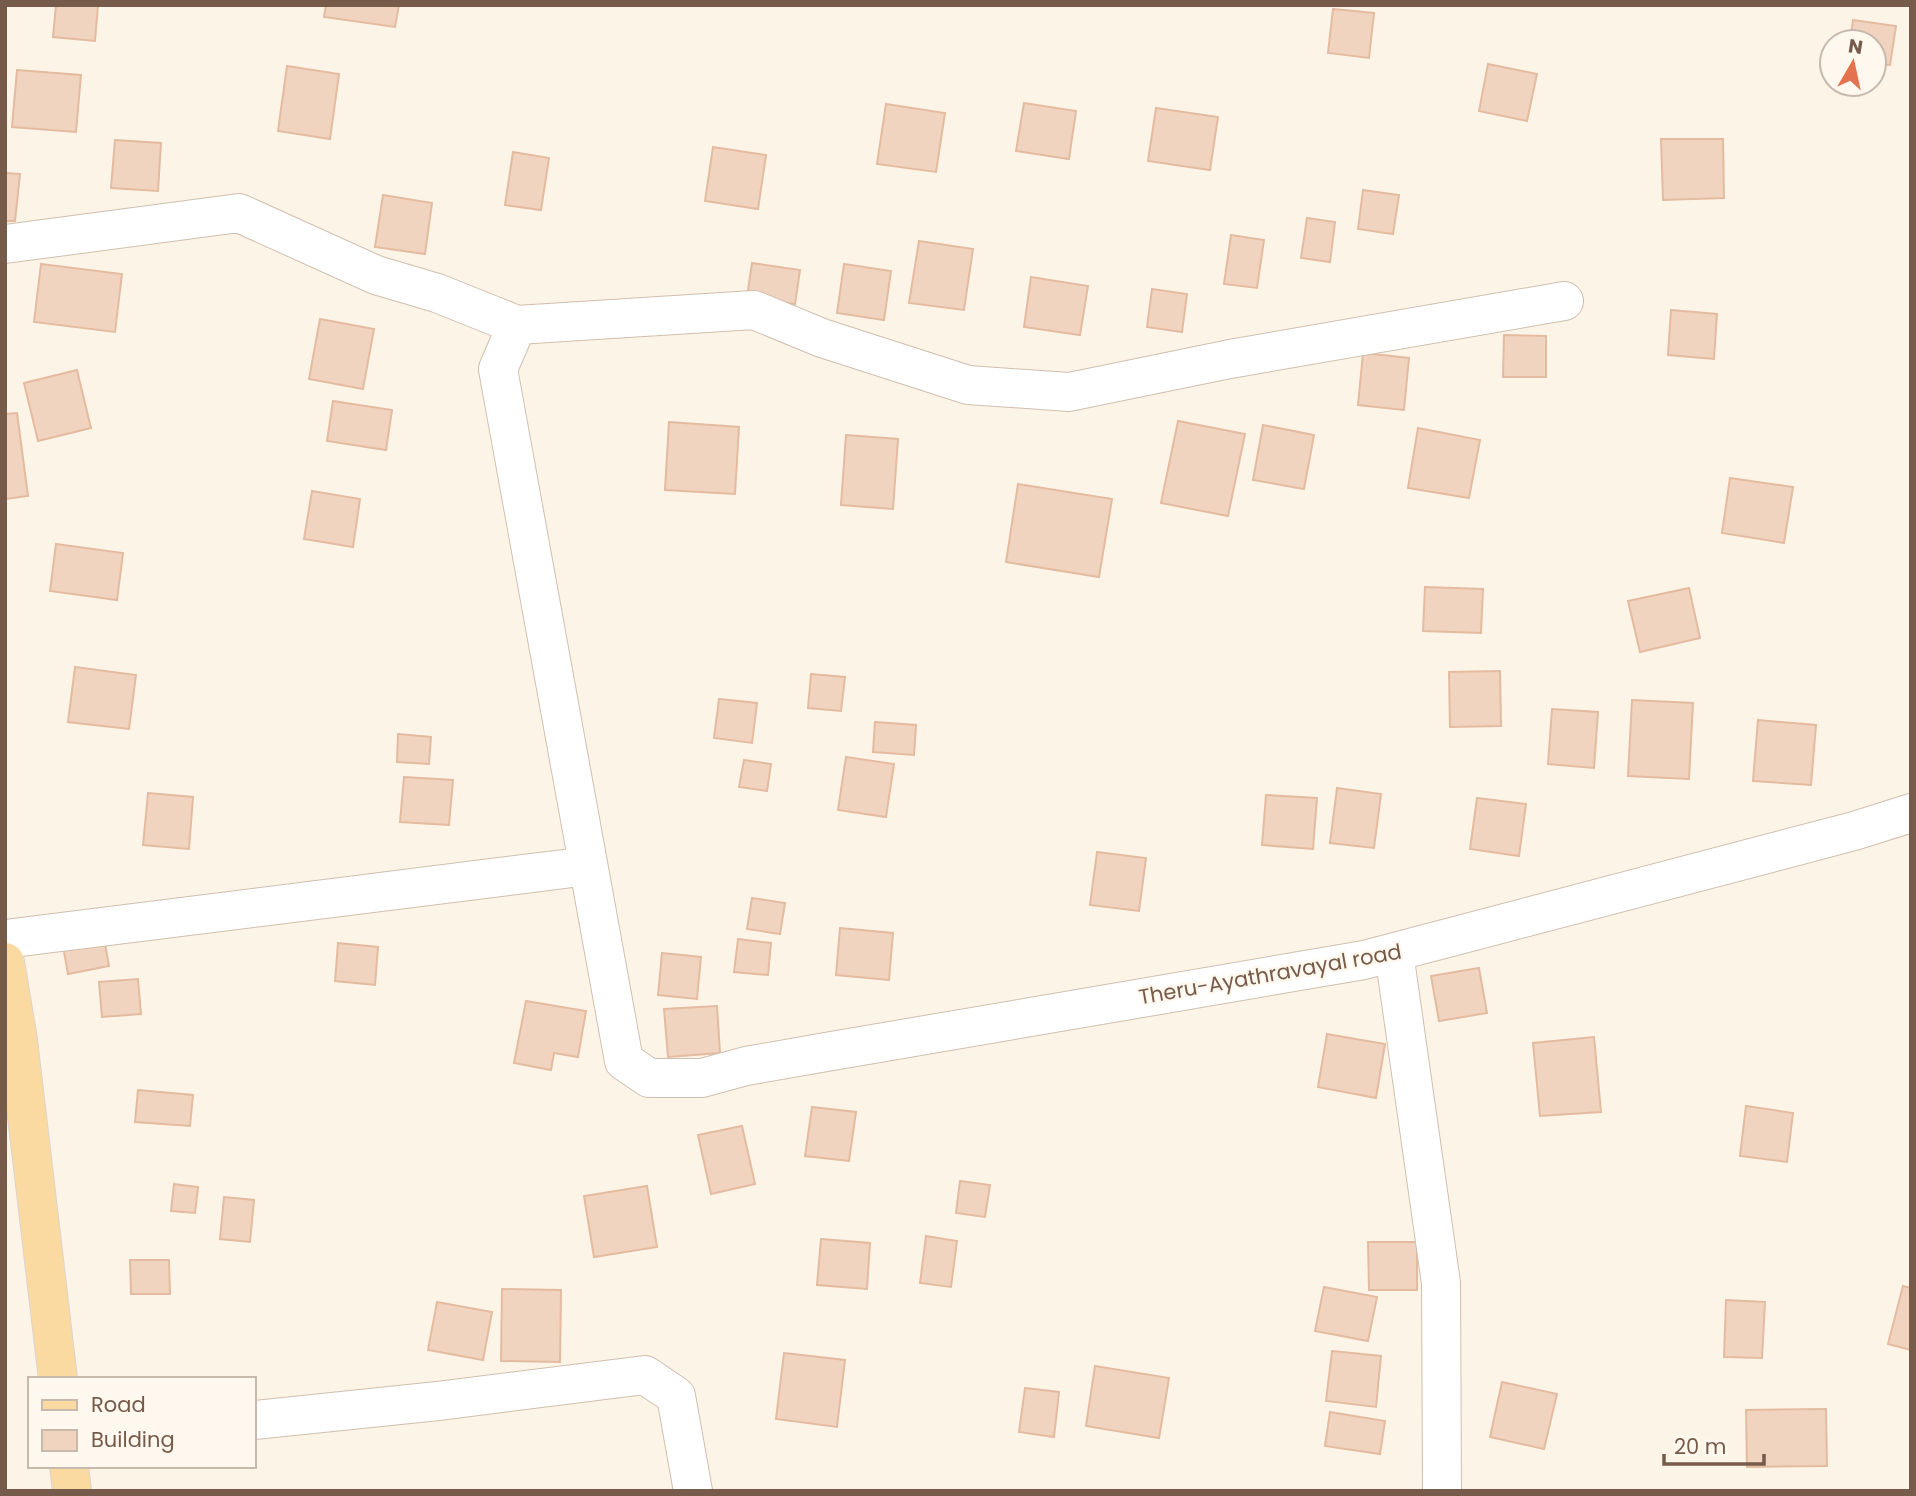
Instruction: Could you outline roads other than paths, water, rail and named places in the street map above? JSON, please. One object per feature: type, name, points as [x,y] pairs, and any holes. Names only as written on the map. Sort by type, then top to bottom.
[{"type":"main road","points":[[5,962],[18,1040],[58,1377]]},
{"type":"main road","points":[[69,1468],[72,1491]]},
{"type":"street","points":[[5,244],[239,213],[376,275],[437,293],[517,325],[754,310],[822,338],[968,384],[1069,392],[1230,359],[1564,301]]},
{"type":"street","points":[[5,939],[588,866],[498,369],[517,325]]},
{"type":"street","name":"Theru-Ayathravayal road","points":[[588,866],[624,1061],[649,1078],[702,1078],[746,1066],[1351,963],[1854,831],[1911,813]]},
{"type":"street","points":[[1394,953],[1441,1283],[1442,1491]]},
{"type":"street","points":[[256,1420],[438,1401],[645,1375],[676,1396],[693,1491]]}]
